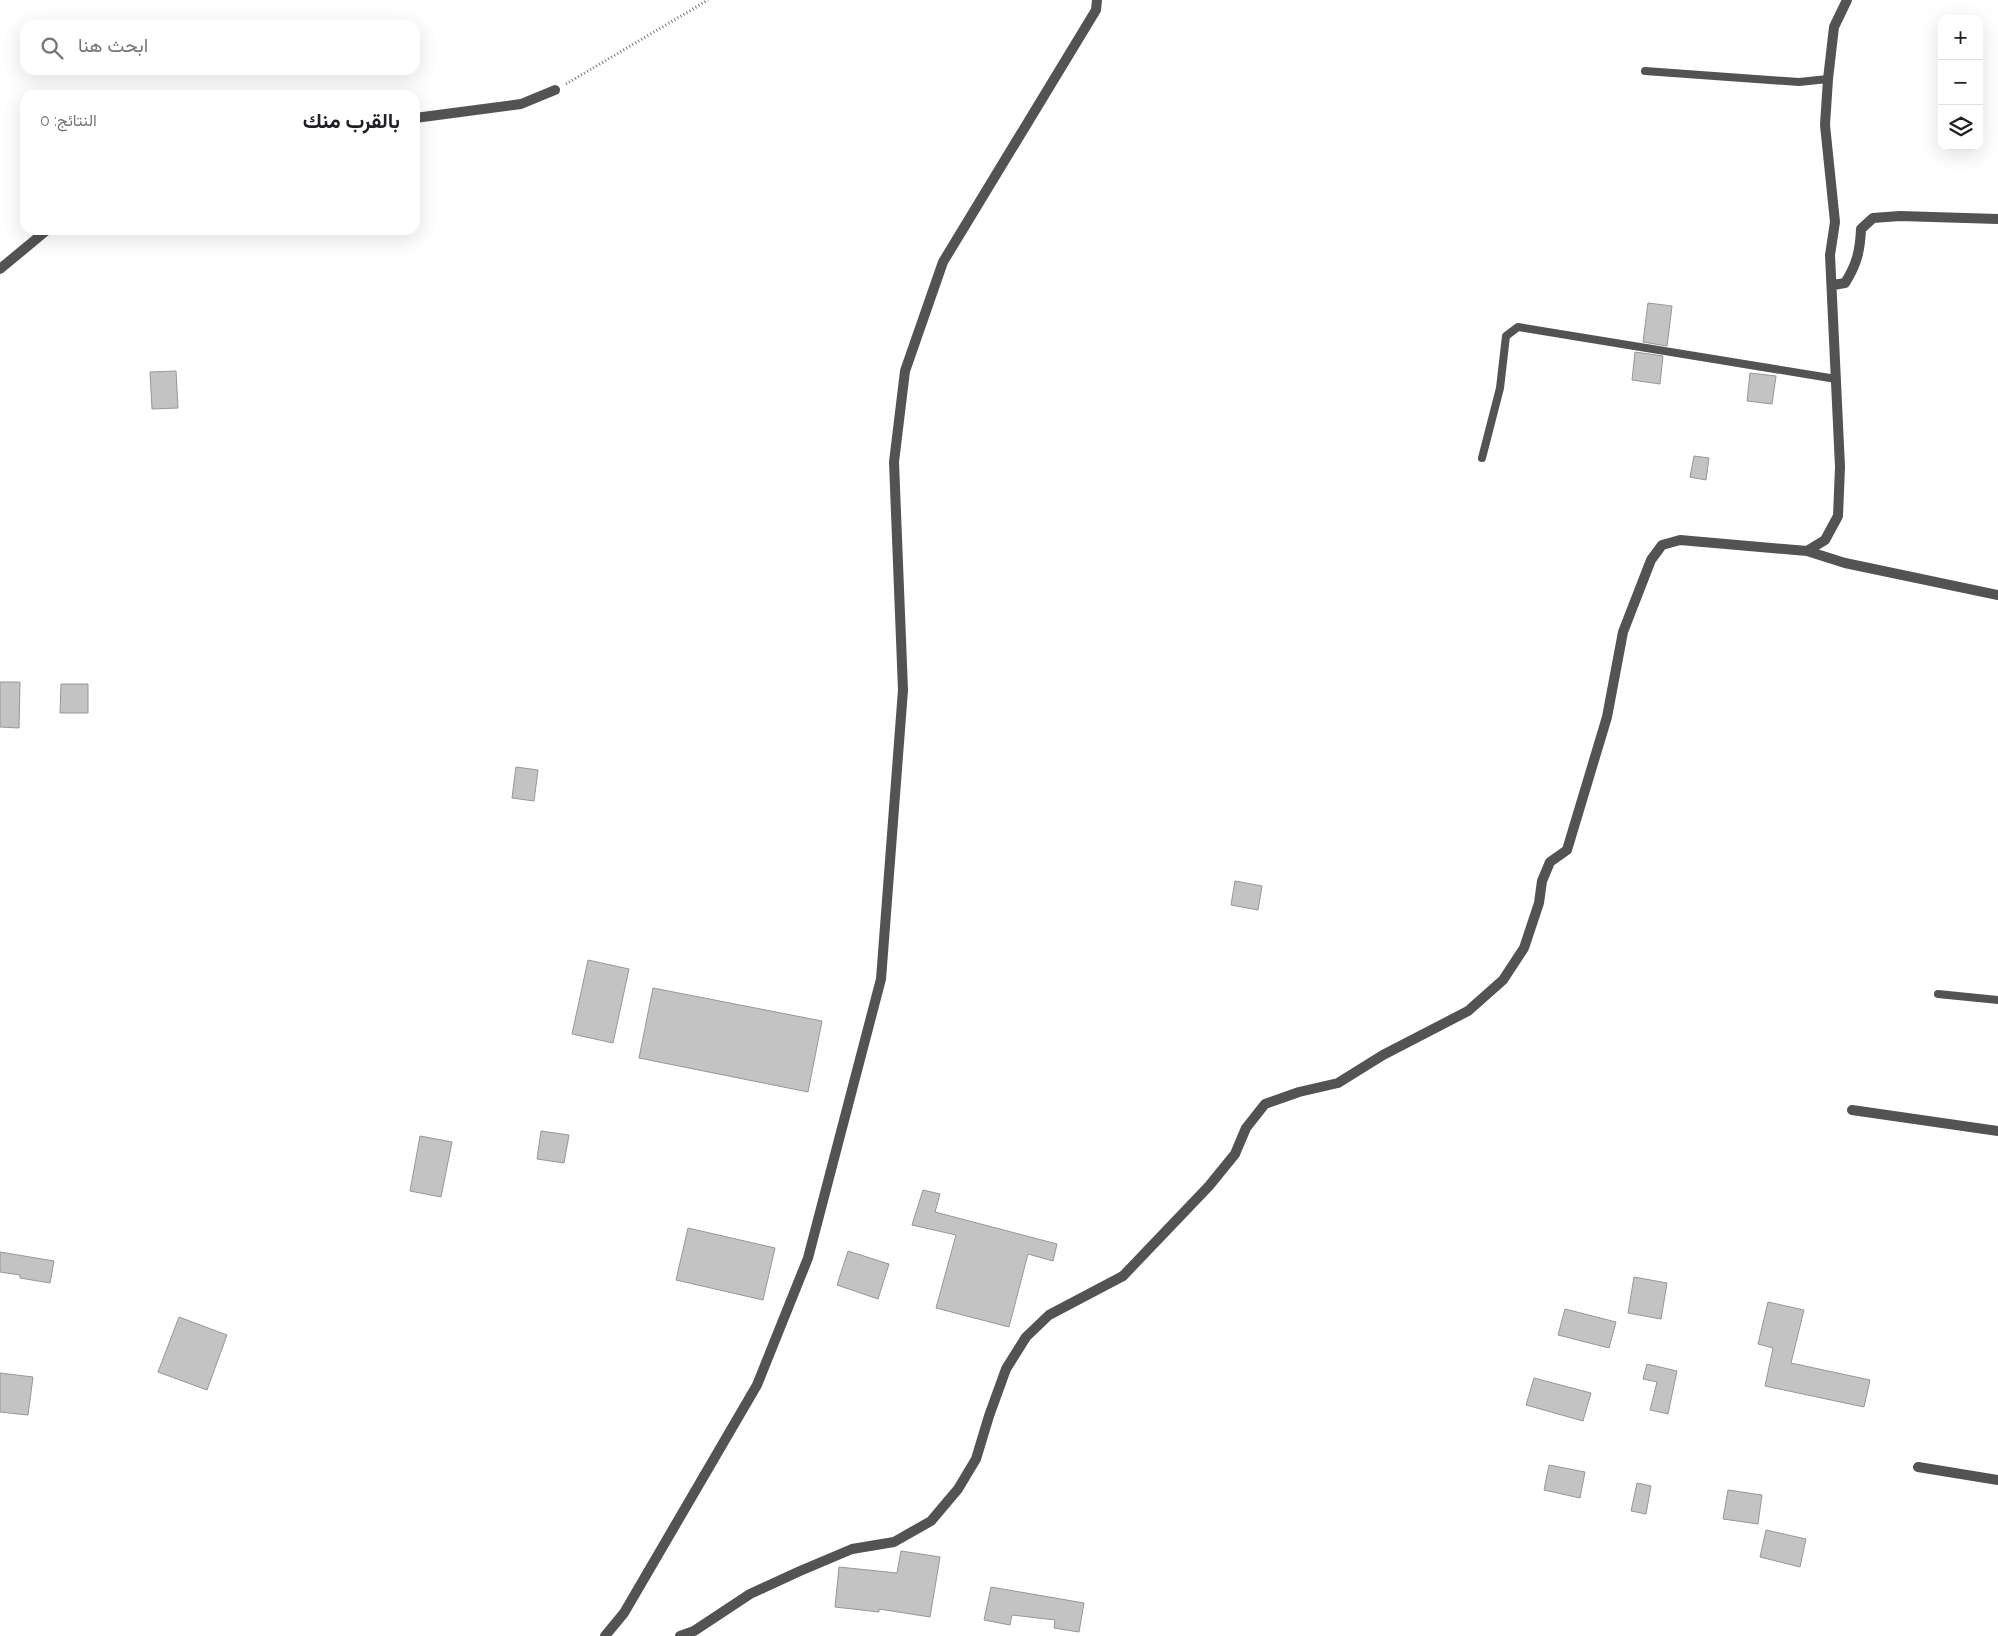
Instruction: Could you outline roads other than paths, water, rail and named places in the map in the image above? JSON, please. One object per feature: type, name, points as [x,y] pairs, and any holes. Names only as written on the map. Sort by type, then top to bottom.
[{"type":"street","points":[[608,1635],[624,1613],[757,1385],[808,1258],[881,979],[903,690],[894,462],[905,371],[944,262],[1096,10],[1097,0]]},
{"type":"street","points":[[1807,551],[1825,540],[1838,516],[1840,467],[1833,285],[1830,254],[1835,222],[1825,125],[1834,27],[1847,0]]},
{"type":"street","points":[[420,117],[521,104],[555,90]]},
{"type":"street","points":[[1833,285],[1845,283],[1855,267],[1860,246],[1861,229],[1873,218],[1900,216],[1998,219]]},
{"type":"street","points":[[0,269],[41,235]]},
{"type":"street","points":[[680,1636],[694,1630],[750,1594],[800,1571],[852,1549],[894,1542],[931,1521],[958,1489],[976,1459],[1006,1369],[1026,1336],[1049,1315],[1123,1276],[1209,1186],[1235,1154],[1246,1128],[1265,1104],[1299,1092],[1338,1083],[1383,1055],[1468,1011],[1503,980],[1524,948],[1539,903],[1542,881],[1550,862],[1567,850],[1607,717],[1623,632],[1651,560],[1662,545],[1680,540],[1807,551],[1846,563],[1998,595]]},
{"type":"street","points":[[1852,1110],[1998,1130]]},
{"type":"street","points":[[1918,1467],[1998,1480]]},
{"type":"lane","points":[[1645,71],[1799,82],[1828,79]]},
{"type":"lane","points":[[1482,458],[1500,388],[1506,336],[1518,327],[1836,379]]},
{"type":"lane","points":[[1938,994],[1998,1000]]}]
